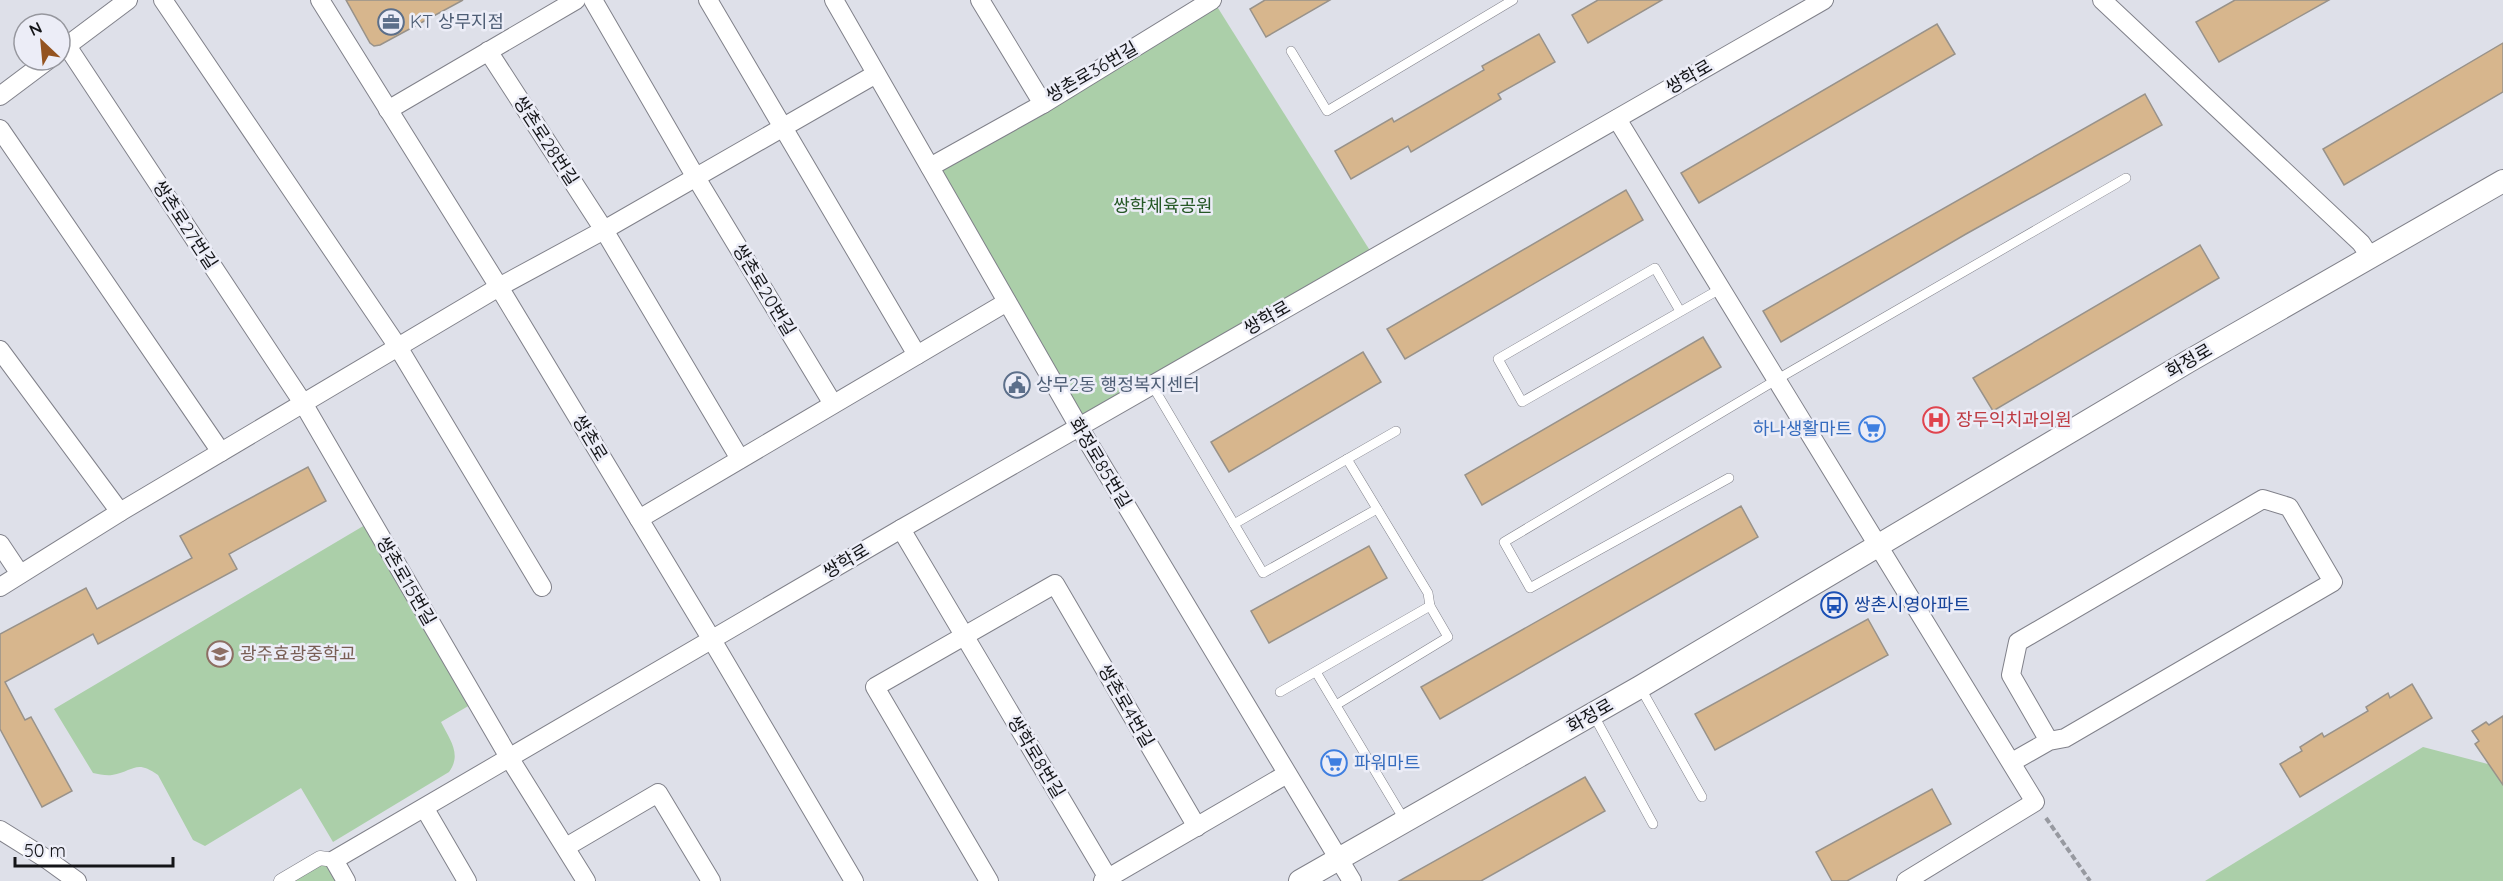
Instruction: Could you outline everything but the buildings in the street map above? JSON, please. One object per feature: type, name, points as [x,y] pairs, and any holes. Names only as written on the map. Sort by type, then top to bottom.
[{"type":"street","points":[[72,42],[128,0]]},
{"type":"street","points":[[163,0],[398,347],[542,587]]},
{"type":"street","name":"쌍촌로","points":[[320,0],[499,287],[854,881]]},
{"type":"street","points":[[387,110],[576,0]]},
{"type":"street","points":[[593,0],[695,176]]},
{"type":"street","points":[[708,0],[917,355]]},
{"type":"street","name":"화정로85번길","points":[[834,0],[1079,427],[1352,881]]},
{"type":"street","name":"쌍촌로36번길","points":[[980,0],[1043,104],[1212,0]]},
{"type":"street","name":"쌍학로","points":[[712,640],[901,529],[1824,0]]},
{"type":"street","points":[[2102,0],[2361,243],[2371,258]]},
{"type":"street","name":"쌍촌로28번길","points":[[488,51],[604,230]]},
{"type":"street","name":"쌍촌로27번길","points":[[72,62],[303,404]]},
{"type":"street","points":[[0,96],[32,72]]},
{"type":"street","points":[[0,587],[120,512],[499,287],[604,230],[876,74]]},
{"type":"street","points":[[930,167],[1043,104]]},
{"type":"street","points":[[1617,119],[2035,802],[1906,881]]},
{"type":"street","points":[[0,129],[221,452]]},
{"type":"street","name":"쌍촌로20번길","points":[[695,176],[833,405]]},
{"type":"street","name":"화정로","points":[[1300,881],[1640,687],[2209,350],[2503,181]]},
{"type":"street","points":[[604,230],[740,459]]},
{"type":"street","points":[[639,519],[1007,302]]},
{"type":"street","points":[[0,350],[120,512]]},
{"type":"street","name":"쌍촌로15번길","points":[[303,404],[510,759],[586,881]]},
{"type":"street","points":[[2012,762],[2049,741],[2065,738],[2334,582],[2289,507],[2263,499],[2018,642],[2011,675],[2049,741]]},
{"type":"street","name":"쌍학로8번길","points":[[901,529],[1106,879]]},
{"type":"street","points":[[0,544],[20,574]]},
{"type":"street","name":"쌍촌로4번길","points":[[964,636],[1055,584],[1197,827]]},
{"type":"street","points":[[964,636],[875,687],[989,881]]},
{"type":"street","points":[[281,881],[320,858],[334,860],[712,640]]},
{"type":"street","points":[[1106,879],[1287,774]]},
{"type":"street","points":[[566,847],[658,793],[711,881]]},
{"type":"street","points":[[424,809],[467,881]]},
{"type":"street","points":[[0,830],[77,881]]},
{"type":"street","points":[[334,860],[346,881]]},
{"type":"lane","points":[[1291,51],[1327,111],[1513,0]]},
{"type":"lane","points":[[1729,478],[1530,588],[1504,542],[1776,380],[2126,178]]},
{"type":"lane","points":[[1680,311],[1655,268],[1498,359],[1522,402],[1720,289]]},
{"type":"lane","points":[[1152,385],[1263,573],[1377,508]]},
{"type":"lane","points":[[1234,524],[1396,431]]},
{"type":"lane","points":[[1336,705],[1448,637],[1430,606],[1428,593],[1347,459]]},
{"type":"lane","points":[[1280,692],[1430,606]]},
{"type":"lane","points":[[1316,672],[1405,821]]},
{"type":"lane","points":[[1640,687],[1702,797]]},
{"type":"lane","points":[[1593,714],[1653,824]]},
{"type":"path","points":[[2035,802],[2090,881]]},
{"type":"green space","name":"쌍학체육공원","points":[[1213,0],[1374,257],[1079,427],[930,167]]},
{"type":"green space","points":[[365,525],[470,705],[441,722],[455,753],[449,772],[333,842],[301,788],[205,846],[193,840],[158,775],[151,770],[140,767],[112,775],[93,773],[54,709]]},
{"type":"green space","points":[[2423,747],[2503,768],[2503,881],[2205,881]]},
{"type":"green space","points":[[325,863],[336,881],[290,881],[318,864]]},
{"type":"place","name":"KT 상무지점","points":[[391,22]]},
{"type":"place","name":"상무2동 행정복지센터","points":[[1017,385]]},
{"type":"place","name":"장두익치과의원","points":[[1936,420]]},
{"type":"place","name":"하나생활마트","points":[[1872,429]]},
{"type":"place","name":"쌍촌시영아파트","points":[[1834,605]]},
{"type":"place","name":"광주효광중학교","points":[[220,654]]},
{"type":"place","name":"파워마트","points":[[1334,763]]}]
